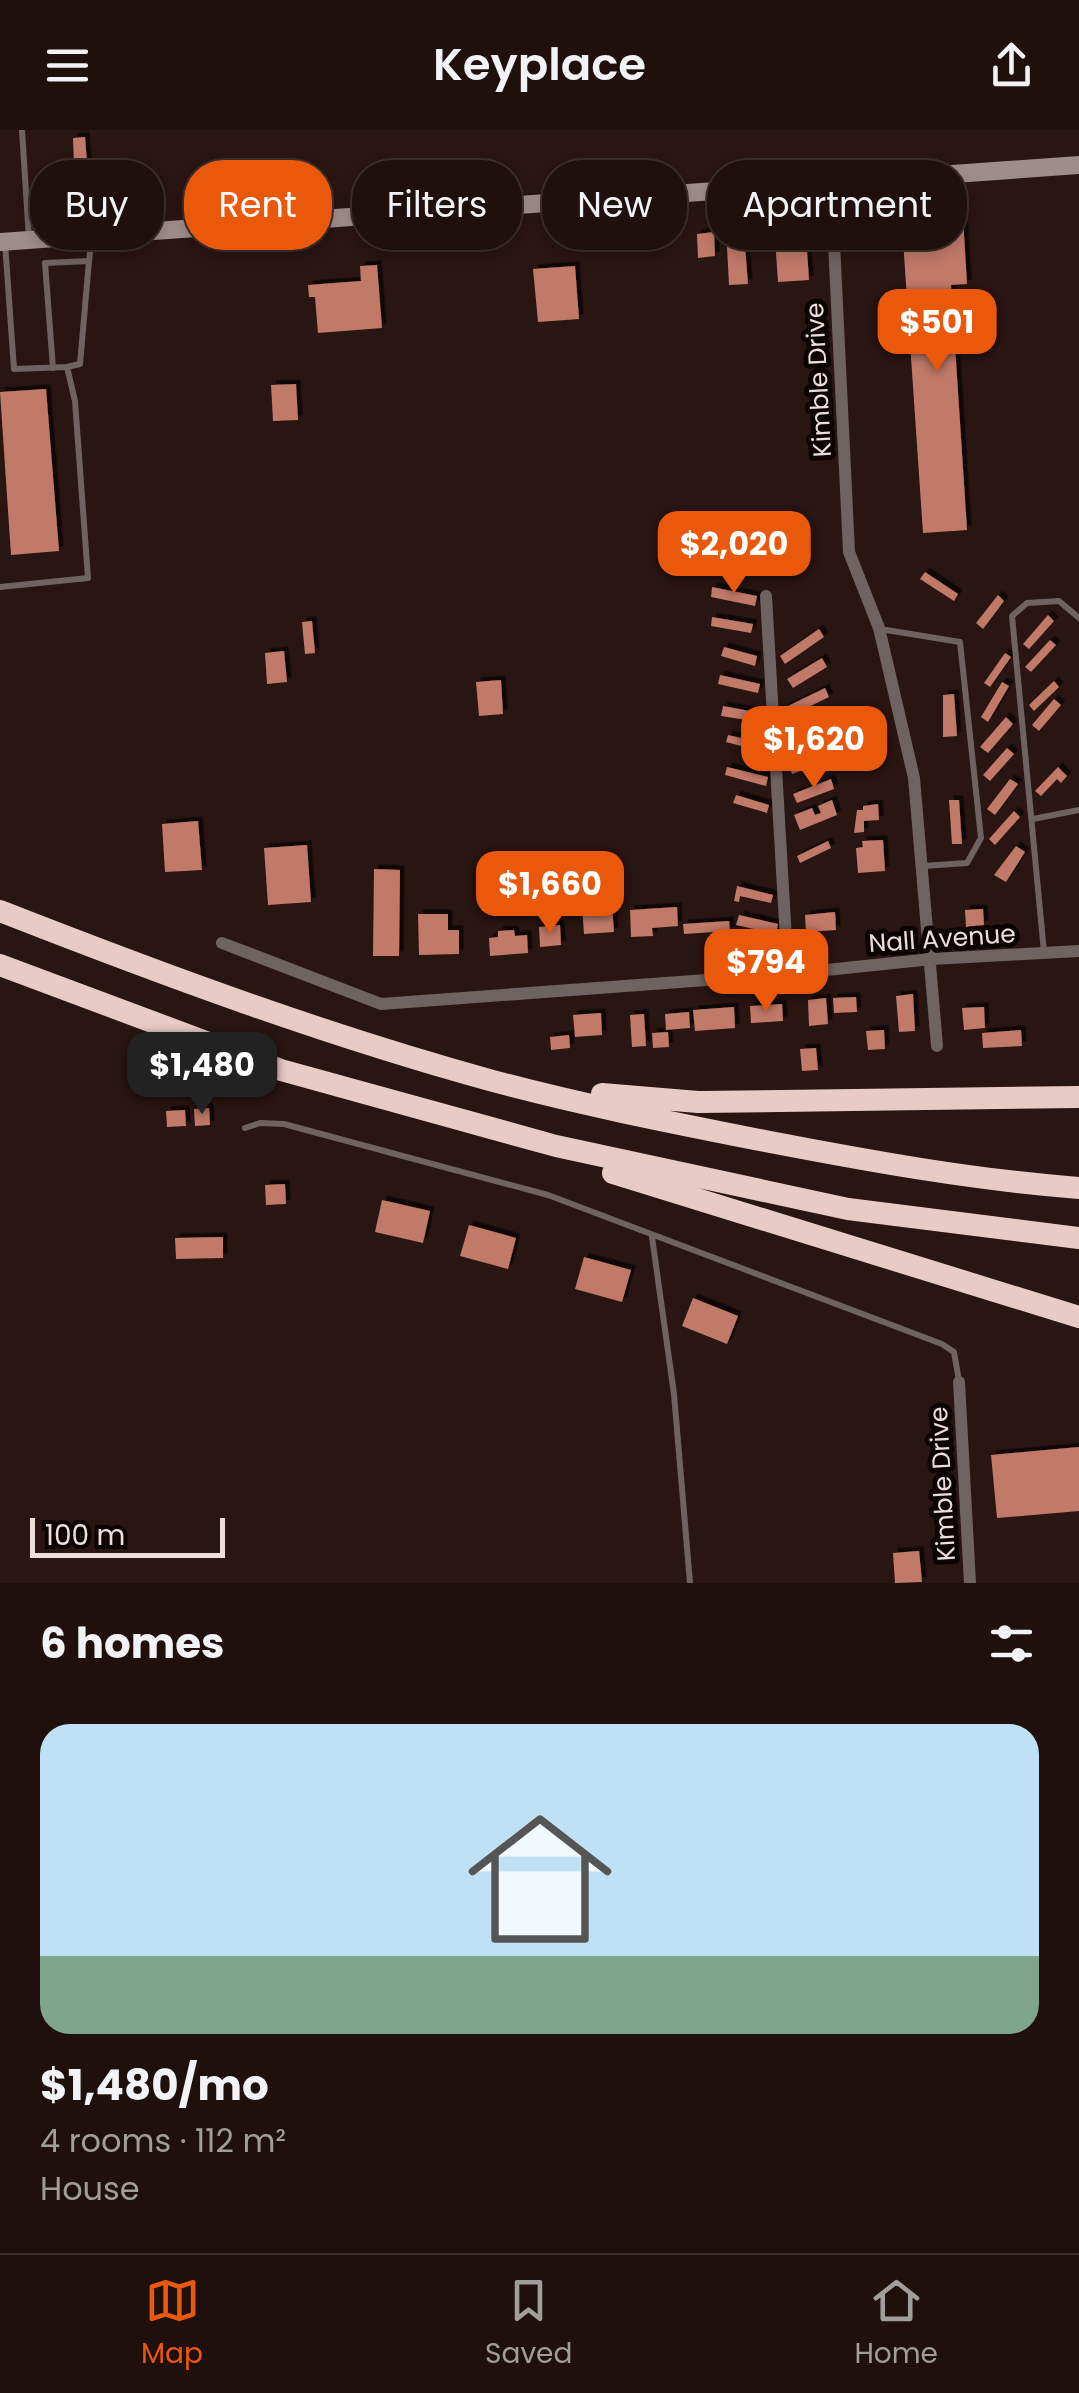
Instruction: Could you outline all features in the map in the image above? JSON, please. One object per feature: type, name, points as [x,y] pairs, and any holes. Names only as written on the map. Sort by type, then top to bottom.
[{"type":"highway","points":[[0,911],[117,957],[312,1025],[492,1080],[658,1120],[849,1158],[1079,1188]]},
{"type":"highway","points":[[0,965],[280,1070],[556,1146],[848,1209],[1079,1238]]},
{"type":"highway","points":[[312,1025],[609,1096],[698,1102],[1079,1096]]},
{"type":"highway","points":[[556,1146],[592,1166],[660,1189],[1079,1318]]},
{"type":"main road","points":[[967,172],[1079,165]]},
{"type":"main road","points":[[164,230],[707,190]]},
{"type":"main road","points":[[2,242],[29,240]]},
{"type":"street","name":"Kimble Drive","points":[[834,250],[849,552],[879,628],[914,778],[938,1046]]},
{"type":"street","points":[[766,596],[788,974]]},
{"type":"street","name":"Nall Avenue","points":[[222,943],[381,1004],[788,974],[932,959],[1079,951]]},
{"type":"street","name":"Kimble Drive","points":[[959,1382],[970,1583]]},
{"type":"lane","points":[[22,130],[29,240]]},
{"type":"lane","points":[[2,242],[14,370],[80,364],[90,250]]},
{"type":"lane","points":[[53,368],[45,262],[89,260]]},
{"type":"lane","points":[[0,587],[88,578],[75,400],[67,367]]},
{"type":"lane","points":[[1044,953],[1012,616],[1026,603],[1059,601],[1079,618]]},
{"type":"lane","points":[[879,628],[960,642],[980,838],[966,863],[922,866]]},
{"type":"lane","points":[[1033,819],[1079,810]]},
{"type":"lane","points":[[245,1128],[260,1123],[301,1128],[548,1196],[942,1344],[954,1352],[959,1382]]},
{"type":"lane","points":[[652,1236],[674,1394],[690,1583]]},
{"type":"building","points":[[85,137],[87,160],[74,160],[73,138]]},
{"type":"building","points":[[707,233],[707,250],[715,250],[715,256],[698,258],[697,234]]},
{"type":"building","points":[[727,250],[745,250],[748,284],[729,285]]},
{"type":"building","points":[[776,250],[807,250],[809,280],[778,282]]},
{"type":"building","points":[[904,250],[965,250],[967,284],[951,285],[967,530],[923,533]]},
{"type":"building","points":[[377,265],[382,328],[318,333],[315,297],[309,297],[308,285],[361,281],[360,266]]},
{"type":"building","points":[[575,266],[579,319],[538,322],[533,269]]},
{"type":"building","points":[[296,384],[298,420],[273,421],[271,385]]},
{"type":"building","points":[[46,389],[59,551],[11,555],[0,392]]},
{"type":"building","points":[[925,572],[958,594],[954,601],[920,579]]},
{"type":"building","points":[[712,587],[757,596],[755,606],[711,597]]},
{"type":"building","points":[[998,595],[1004,601],[983,629],[976,623]]},
{"type":"building","points":[[1048,615],[1054,621],[1029,649],[1023,644]]},
{"type":"building","points":[[712,617],[753,624],[751,633],[711,626]]},
{"type":"building","points":[[312,621],[315,653],[305,654],[302,622]]},
{"type":"building","points":[[819,629],[824,637],[785,664],[780,656]]},
{"type":"building","points":[[1050,640],[1056,645],[1031,672],[1025,667]]},
{"type":"building","points":[[724,647],[757,656],[755,666],[721,656]]},
{"type":"building","points":[[284,651],[287,682],[267,684],[265,653]]},
{"type":"building","points":[[1005,653],[1011,657],[990,687],[984,683]]},
{"type":"building","points":[[822,658],[827,667],[793,688],[787,679]]},
{"type":"building","points":[[720,675],[760,684],[758,693],[718,684]]},
{"type":"building","points":[[501,680],[503,714],[479,716],[476,682]]},
{"type":"building","points":[[1054,681],[1059,687],[1034,711],[1029,705]]},
{"type":"building","points":[[1002,682],[1009,686],[988,722],[981,717]]},
{"type":"building","points":[[825,688],[829,697],[788,717],[784,708]]},
{"type":"building","points":[[954,694],[957,736],[943,737],[943,695]]},
{"type":"building","points":[[1054,699],[1061,705],[1039,731],[1032,725]]},
{"type":"building","points":[[723,706],[760,713],[759,722],[721,716]]},
{"type":"building","points":[[1006,717],[1013,724],[988,753],[980,747]]},
{"type":"building","points":[[828,719],[832,728],[794,743],[790,733]]},
{"type":"building","points":[[728,735],[762,743],[760,751],[726,742]]},
{"type":"building","points":[[1007,748],[1014,754],[990,781],[983,775]]},
{"type":"building","points":[[828,751],[831,760],[792,774],[789,765]]},
{"type":"building","points":[[727,767],[768,777],[766,786],[725,775]]},
{"type":"building","points":[[1058,767],[1067,776],[1061,783],[1057,779],[1041,796],[1035,791]]},
{"type":"building","points":[[831,779],[834,789],[797,803],[793,794]]},
{"type":"building","points":[[1010,779],[1018,784],[995,815],[987,809]]},
{"type":"building","points":[[736,795],[769,805],[767,813],[733,803]]},
{"type":"building","points":[[832,800],[837,815],[800,830],[794,815],[812,808],[815,815],[821,813],[818,806]]},
{"type":"building","points":[[949,800],[959,800],[962,844],[952,844]]},
{"type":"building","points":[[878,804],[879,820],[864,821],[864,832],[854,833],[857,810]]},
{"type":"building","points":[[1014,811],[1020,817],[995,845],[989,839]]},
{"type":"building","points":[[198,821],[202,870],[165,872],[162,824]]},
{"type":"building","points":[[883,840],[885,871],[858,873],[856,848],[863,847],[862,841]]},
{"type":"building","points":[[828,841],[831,848],[800,863],[797,856]]},
{"type":"building","points":[[307,845],[311,902],[268,905],[264,848]]},
{"type":"building","points":[[1016,846],[1025,852],[1006,882],[994,875]]},
{"type":"building","points":[[525,862],[527,898],[502,900],[499,864]]},
{"type":"building","points":[[609,864],[614,932],[584,934],[579,866]]},
{"type":"building","points":[[374,869],[400,870],[399,956],[373,956]]},
{"type":"building","points":[[737,886],[773,895],[771,903],[740,896],[739,902],[734,901]]},
{"type":"building","points":[[677,907],[678,926],[652,928],[653,936],[631,937],[630,910]]},
{"type":"building","points":[[983,909],[984,925],[966,927],[965,910]]},
{"type":"building","points":[[835,912],[836,930],[806,932],[805,915]]},
{"type":"building","points":[[418,914],[448,914],[448,930],[459,930],[459,954],[419,955]]},
{"type":"building","points":[[739,915],[778,924],[776,934],[769,933],[767,939],[753,936],[754,929],[736,925]]},
{"type":"building","points":[[729,921],[730,931],[684,934],[683,924]]},
{"type":"building","points":[[560,925],[561,945],[540,947],[539,927]]},
{"type":"building","points":[[514,930],[515,936],[527,935],[528,953],[490,956],[489,938],[498,937],[498,931]]},
{"type":"building","points":[[913,994],[915,1031],[899,1032],[896,996]]},
{"type":"building","points":[[856,997],[857,1012],[834,1013],[833,998]]},
{"type":"building","points":[[826,998],[828,1024],[809,1026],[808,1000]]},
{"type":"building","points":[[782,1004],[783,1021],[751,1023],[750,1006]]},
{"type":"building","points":[[734,1007],[735,1028],[695,1031],[693,1010]]},
{"type":"building","points":[[984,1007],[985,1028],[964,1030],[962,1008]]},
{"type":"building","points":[[689,1012],[690,1028],[666,1030],[665,1014]]},
{"type":"building","points":[[601,1013],[602,1035],[575,1037],[573,1015]]},
{"type":"building","points":[[644,1014],[646,1046],[632,1047],[630,1015]]},
{"type":"building","points":[[884,1030],[885,1049],[868,1050],[866,1031]]},
{"type":"building","points":[[1021,1030],[1022,1046],[983,1048],[982,1033]]},
{"type":"building","points":[[668,1032],[669,1047],[653,1048],[652,1033]]},
{"type":"building","points":[[569,1035],[570,1048],[551,1050],[550,1037]]},
{"type":"building","points":[[816,1048],[818,1070],[802,1071],[800,1049]]},
{"type":"building","points":[[209,1108],[210,1125],[195,1126],[194,1109]]},
{"type":"building","points":[[185,1110],[186,1126],[167,1127],[166,1111]]},
{"type":"building","points":[[285,1184],[286,1204],[266,1205],[265,1185]]},
{"type":"building","points":[[382,1200],[430,1211],[423,1243],[375,1232]]},
{"type":"building","points":[[469,1225],[516,1238],[508,1269],[460,1256]]},
{"type":"building","points":[[223,1237],[223,1258],[176,1259],[175,1238]]},
{"type":"building","points":[[584,1257],[631,1270],[622,1302],[575,1289]]},
{"type":"building","points":[[693,1298],[738,1316],[727,1344],[682,1326]]},
{"type":"building","points":[[1079,1447],[1079,1511],[997,1518],[991,1455]]},
{"type":"building","points":[[919,1551],[922,1582],[895,1583],[893,1553]]}]
